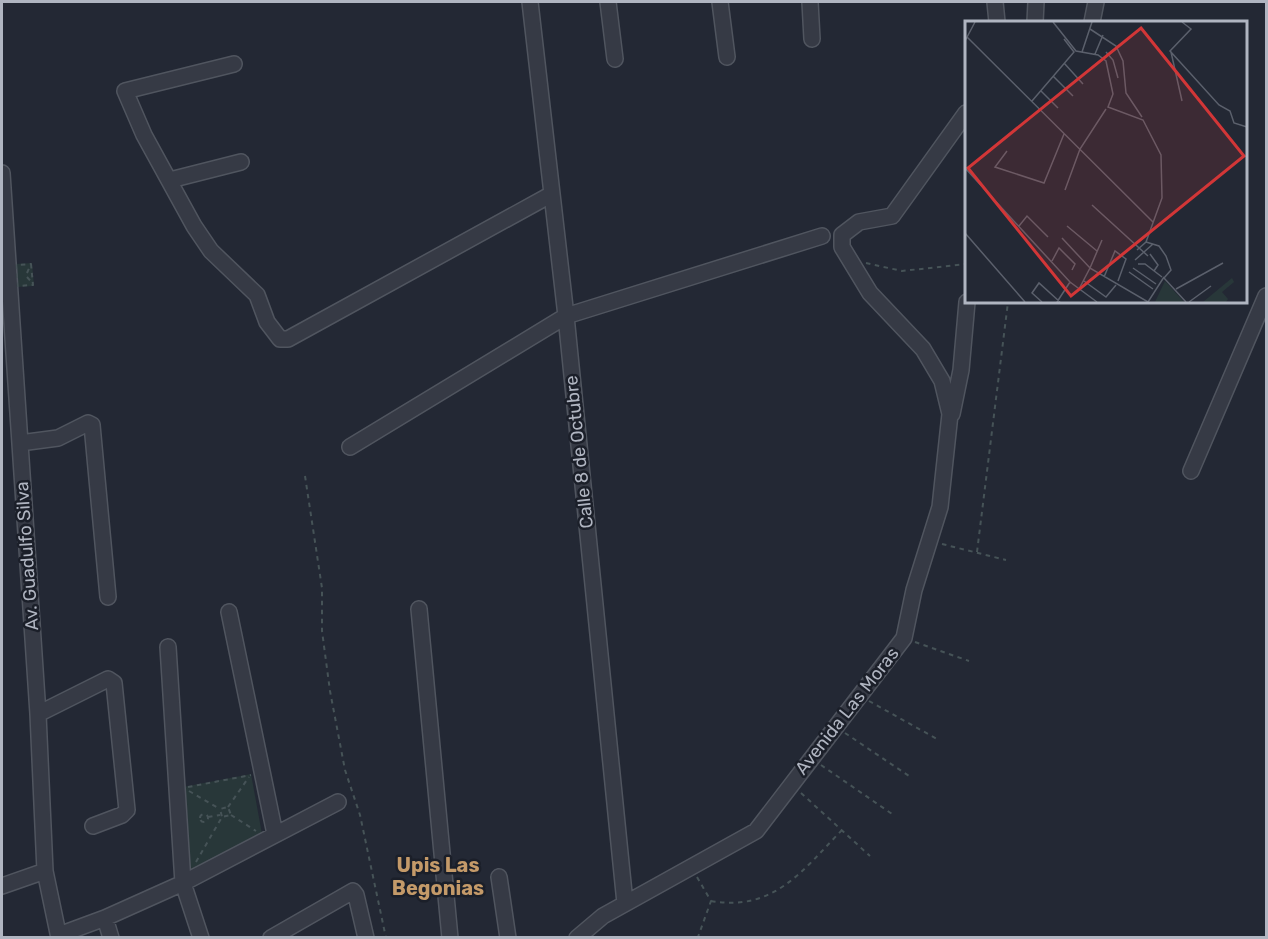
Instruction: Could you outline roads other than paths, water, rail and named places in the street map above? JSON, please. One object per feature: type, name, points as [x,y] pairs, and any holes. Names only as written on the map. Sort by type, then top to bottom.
[{"type":"street","name":"Calle 8 de Octubre","points":[[530,2],[566,316],[625,903]]},
{"type":"street","points":[[608,2],[615,59]]},
{"type":"street","points":[[720,2],[727,57]]},
{"type":"street","points":[[810,2],[812,39]]},
{"type":"street","points":[[995,2],[997,21]]},
{"type":"street","points":[[1035,21],[1036,2]]},
{"type":"street","points":[[1092,21],[1096,2]]},
{"type":"street","points":[[234,63],[125,91],[144,135],[194,226],[211,251],[257,295],[267,322],[280,339],[288,339],[552,194]]},
{"type":"street","name":"Avenida Las Moras","points":[[577,938],[603,916],[756,831],[904,638],[940,507],[950,414],[942,381],[923,349],[870,293],[842,247],[842,235],[859,222],[892,216],[965,114]]},
{"type":"street","points":[[170,180],[241,162]]},
{"type":"street","name":"Av. Guadulfo Silva","points":[[2,173],[38,714],[45,871],[59,937]]},
{"type":"street","points":[[350,447],[566,316],[822,236]]},
{"type":"street","points":[[1191,471],[1266,296]]},
{"type":"street","points":[[948,429],[961,370],[967,303]]},
{"type":"street","points":[[20,443],[58,438],[88,423],[92,425],[108,597]]},
{"type":"street","points":[[419,609],[450,938]]},
{"type":"street","points":[[229,612],[256,774],[275,834]]},
{"type":"street","points":[[168,647],[183,883],[201,938]]},
{"type":"street","points":[[38,714],[108,680],[114,683],[127,810],[122,815],[93,826]]},
{"type":"street","points":[[59,937],[183,883],[338,802]]},
{"type":"street","points":[[2,886],[45,871]]},
{"type":"street","points":[[499,877],[507,938]]},
{"type":"street","points":[[271,938],[352,891],[356,895],[366,938]]},
{"type":"street","points":[[105,918],[111,938]]},
{"type":"district","name":"Upis Las Begonias","points":[[438,876]]}]
